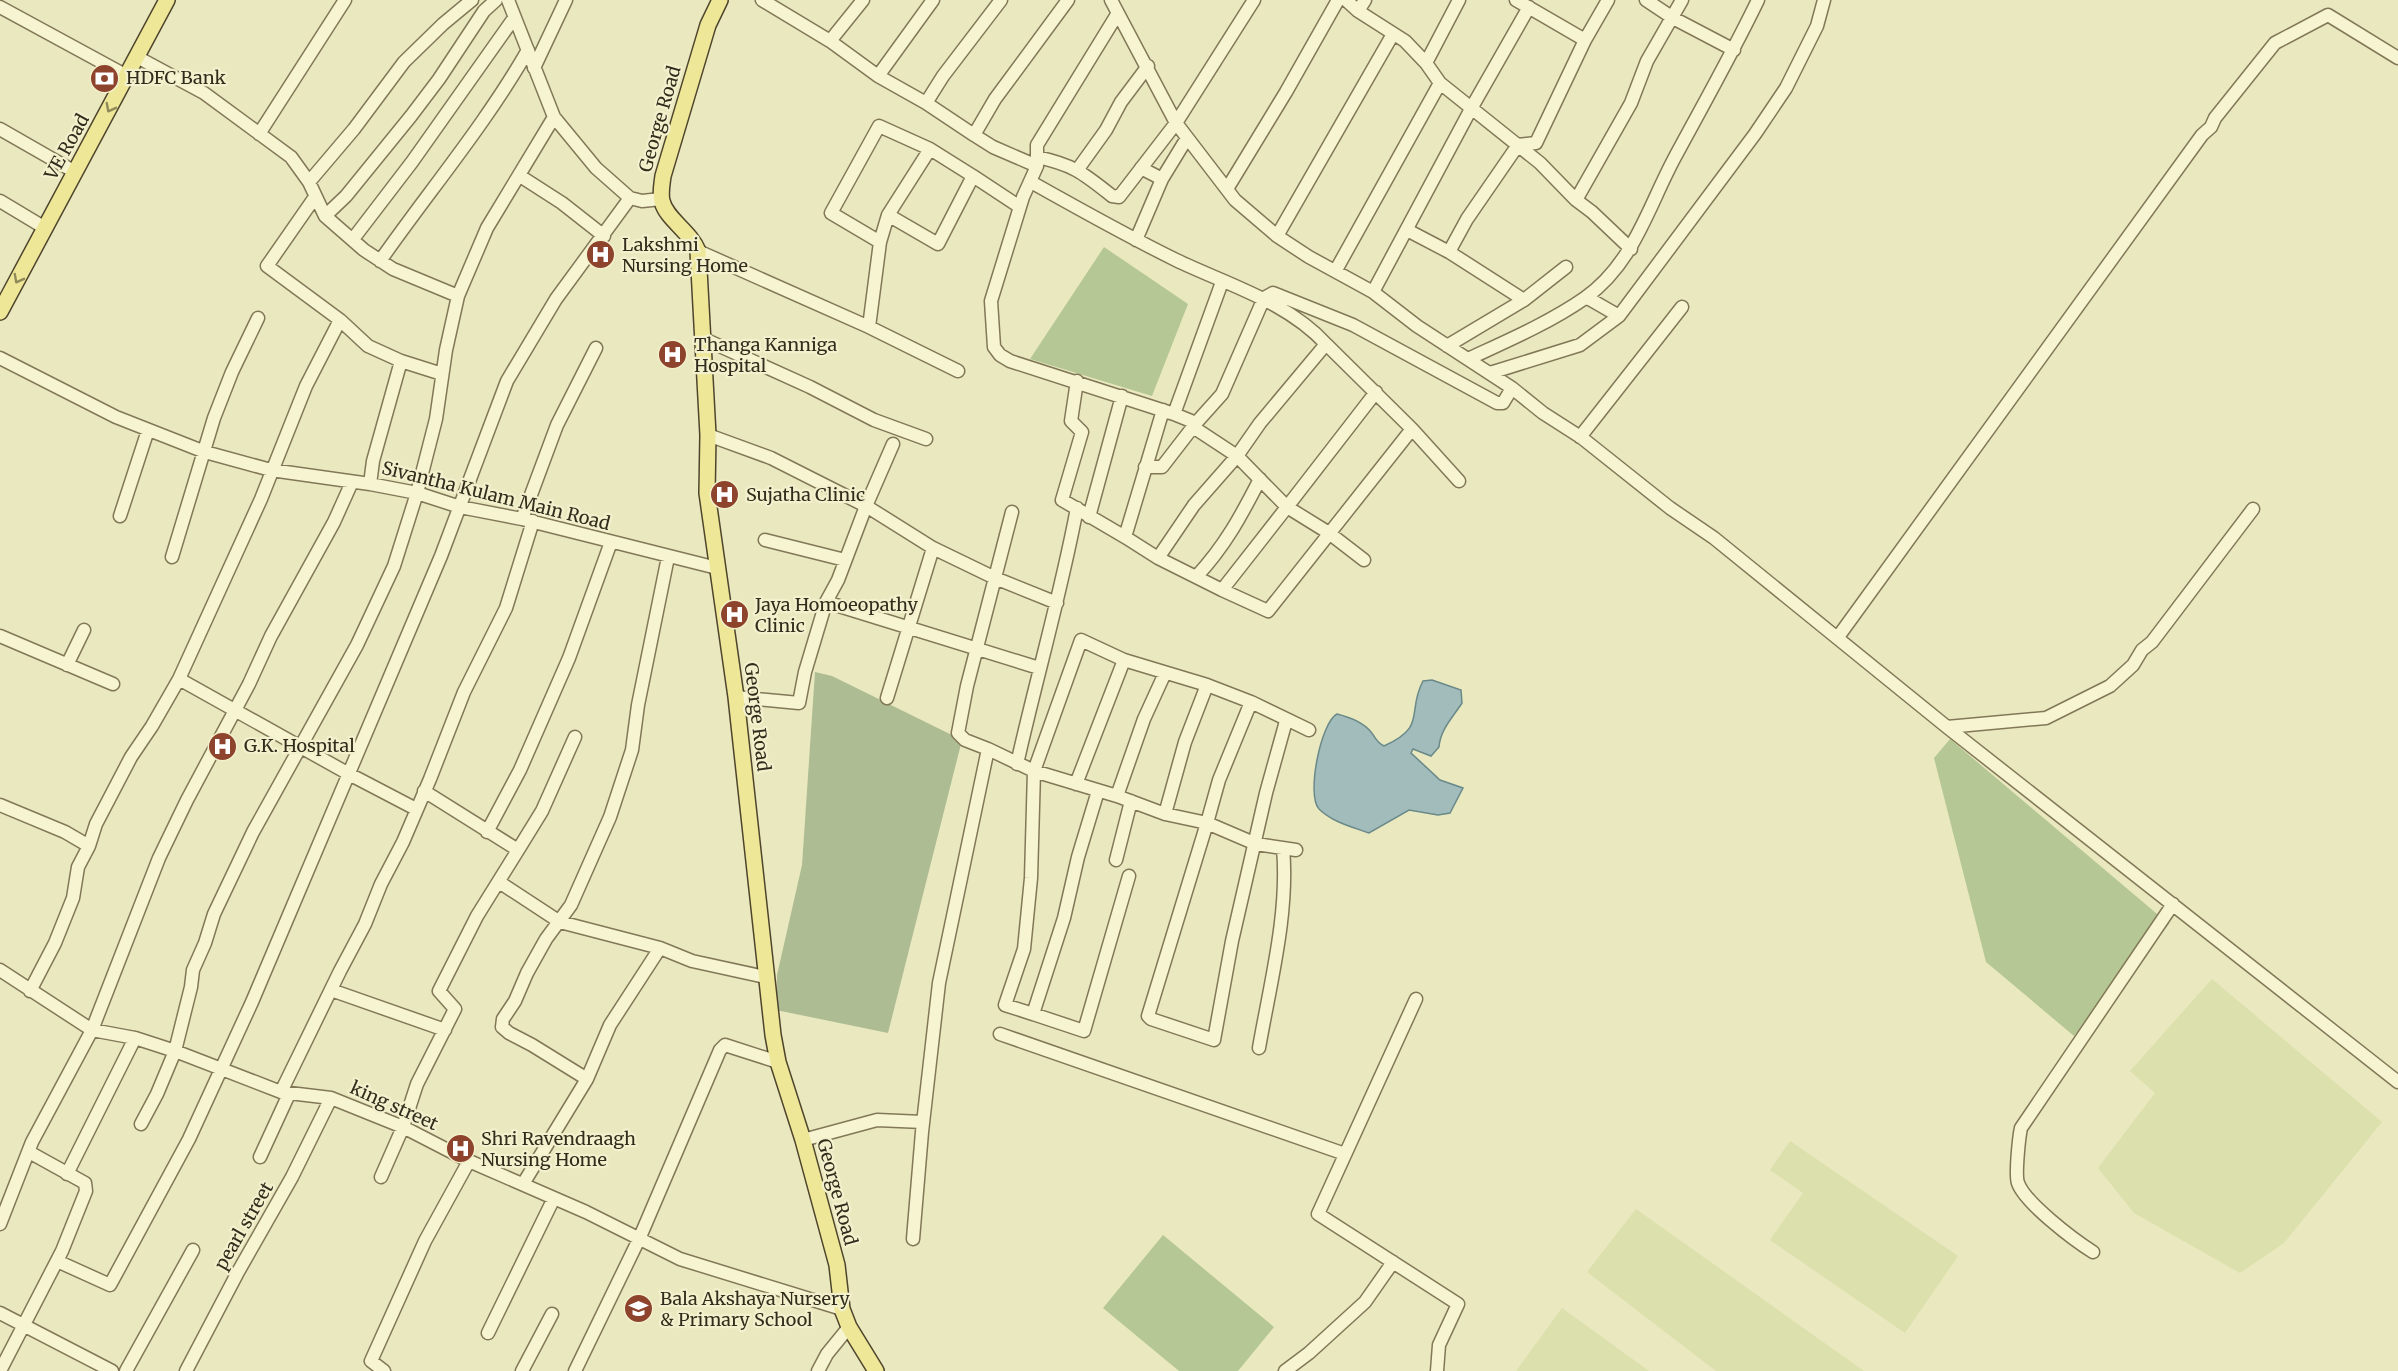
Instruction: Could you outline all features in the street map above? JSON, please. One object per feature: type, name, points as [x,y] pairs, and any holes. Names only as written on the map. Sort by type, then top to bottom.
[{"type":"main road","name":"VE Road","points":[[0,312],[167,0]]},
{"type":"main road","name":"George Road","points":[[720,0],[708,25],[669,155],[663,176],[661,199],[667,212],[693,240],[698,251],[708,435],[707,493],[736,697],[759,900],[765,977],[778,1062],[837,1265],[842,1309],[849,1327],[876,1371]]},
{"type":"street","points":[[259,134],[345,0]]},
{"type":"street","points":[[309,182],[354,129],[404,62],[443,24],[472,0]]},
{"type":"street","points":[[325,216],[346,196],[411,116],[484,12],[496,0]]},
{"type":"street","points":[[508,0],[554,117],[596,168],[630,198],[642,201],[661,199]]},
{"type":"street","points":[[534,68],[566,0]]},
{"type":"street","points":[[762,0],[830,41],[878,76],[926,103],[974,135],[1037,162],[1063,163],[1078,170],[1116,198],[1122,194],[1176,123],[1254,0]]},
{"type":"street","points":[[830,41],[863,0]]},
{"type":"street","points":[[878,76],[933,0]]},
{"type":"street","points":[[926,103],[943,76],[1001,0]]},
{"type":"street","points":[[974,135],[995,99],[1068,0]]},
{"type":"street","points":[[1111,0],[1148,66],[1176,123],[1235,200],[1277,236],[1309,257],[1372,292],[1417,326],[1512,388],[1714,538],[1947,727],[2398,1082]]},
{"type":"street","points":[[1227,189],[1286,93],[1338,0]]},
{"type":"street","points":[[1346,0],[1362,5],[1393,34],[1405,41],[1426,63],[1440,83],[1540,163],[1576,200],[1592,212],[1630,249]]},
{"type":"street","points":[[1426,63],[1459,0]]},
{"type":"street","points":[[1516,0],[1585,40]]},
{"type":"street","points":[[1449,252],[1467,219],[1518,145],[1536,143],[1585,40],[1608,0]]},
{"type":"street","points":[[1646,0],[1673,18],[1734,50]]},
{"type":"street","points":[[1576,200],[1631,103],[1647,61],[1682,0]]},
{"type":"street","points":[[1468,359],[1525,333],[1586,297],[1630,249],[1674,159],[1734,50],[1758,0]]},
{"type":"street","points":[[1490,373],[1580,345],[1619,316],[1755,134],[1786,88],[1817,26],[1824,0]]},
{"type":"street","points":[[0,7],[127,76]]},
{"type":"street","points":[[1372,292],[1529,7]]},
{"type":"street","points":[[1118,13],[1037,145],[1037,162],[1020,207],[991,301],[994,347],[1000,355],[1010,361],[1169,412],[1195,425],[1237,456],[1287,507],[1329,533],[1364,560]]},
{"type":"street","points":[[1838,637],[2202,135],[2211,128],[2215,118],[2275,43],[2328,15],[2398,58]]},
{"type":"street","points":[[353,239],[412,162],[514,18]]},
{"type":"street","points":[[1277,236],[1393,34]]},
{"type":"street","points":[[380,261],[469,140],[528,50]]},
{"type":"street","points":[[137,57],[204,93],[291,158],[309,182],[325,216],[364,250],[393,269],[458,296]]},
{"type":"street","points":[[1078,170],[1121,102],[1148,66]]},
{"type":"street","points":[[1336,270],[1440,83]]},
{"type":"street","points":[[141,1124],[157,1094],[175,1051],[193,970],[214,914],[253,832],[302,747],[378,604],[403,541],[417,493],[436,419],[442,374],[458,296],[487,228],[554,117]]},
{"type":"street","points":[[880,242],[831,213],[879,126],[930,149],[1020,207]]},
{"type":"street","points":[[0,129],[75,172]]},
{"type":"street","points":[[1136,240],[1162,179],[1187,138]]},
{"type":"street","points":[[869,327],[880,242],[888,215],[930,149]]},
{"type":"street","points":[[1141,168],[1162,179]]},
{"type":"street","points":[[520,176],[562,203],[604,236]]},
{"type":"street","points":[[888,215],[938,244],[973,176]]},
{"type":"street","points":[[1031,182],[1136,240],[1222,282],[1264,298],[1309,326],[1412,429],[1459,481]]},
{"type":"street","points":[[315,197],[267,266],[288,284],[340,320],[368,346],[401,361],[442,374]]},
{"type":"street","points":[[57,1261],[110,1285],[189,1139],[308,875],[460,507],[507,381],[556,299],[630,198]]},
{"type":"street","points":[[0,201],[45,228]]},
{"type":"street","points":[[1407,230],[1449,252],[1524,300]]},
{"type":"street","points":[[698,251],[869,327],[958,371]]},
{"type":"street","points":[[1447,346],[1524,300],[1566,267]]},
{"type":"street","points":[[1125,537],[1145,467],[1222,282]]},
{"type":"street","points":[[1145,467],[1162,467],[1222,394],[1264,298],[1272,293],[1353,325],[1497,403],[1503,403],[1512,388]]},
{"type":"street","points":[[1586,297],[1619,316]]},
{"type":"street","points":[[1580,437],[1682,307]]},
{"type":"street","points":[[172,557],[214,418],[232,372],[258,318]]},
{"type":"street","points":[[30,991],[55,943],[73,898],[78,867],[89,846],[96,824],[131,758],[180,679],[247,532],[306,386],[340,320]]},
{"type":"street","points":[[702,338],[810,387],[874,420],[926,439]]},
{"type":"street","points":[[1158,558],[1194,505],[1237,456],[1260,423],[1326,344]]},
{"type":"street","points":[[260,1157],[285,1093],[331,990],[366,924],[381,884],[403,842],[464,692],[506,608],[527,520],[557,425],[596,348]]},
{"type":"street","name":"Sivantha Kulam Main Road","points":[[0,357],[116,417],[205,452],[271,470],[370,483],[417,493],[460,507],[527,520],[717,568]]},
{"type":"street","points":[[370,483],[373,461],[401,361]]},
{"type":"street","points":[[1077,381],[1071,422],[1082,432],[1062,500],[1158,558],[1268,611],[1412,429]]},
{"type":"street","points":[[1222,590],[1376,392]]},
{"type":"street","points":[[1089,517],[1122,396]]},
{"type":"street","points":[[120,516],[148,430]]},
{"type":"street","points":[[708,435],[771,458],[866,506],[933,548],[995,578],[1057,603]]},
{"type":"street","points":[[736,697],[799,703],[805,672],[826,602],[893,444]]},
{"type":"street","points":[[1196,577],[1217,554],[1233,531],[1260,478]]},
{"type":"street","points":[[0,1224],[52,1102],[92,1030],[159,858],[296,587],[334,522],[352,482]]},
{"type":"street","points":[[1017,764],[1057,603],[1077,508]]},
{"type":"street","points":[[1947,727],[2046,718],[2110,686],[2133,665],[2142,650],[2152,642],[2253,509]]},
{"type":"street","points":[[1012,512],[960,716],[958,733],[965,740],[1034,771],[1117,796],[1165,814],[1207,823],[1256,844],[1296,850]]},
{"type":"street","points":[[765,540],[845,560]]},
{"type":"street","points":[[487,832],[520,770],[569,658],[610,542]]},
{"type":"street","points":[[887,698],[933,548]]},
{"type":"street","points":[[587,1079],[532,1045],[509,1034],[502,1027],[503,1019],[515,1001],[546,939],[571,905],[610,817],[632,750],[640,695],[668,557]]},
{"type":"street","points":[[826,602],[1039,668]]},
{"type":"street","points":[[67,665],[84,630]]},
{"type":"street","points":[[0,636],[114,684]]},
{"type":"street","points":[[1129,876],[1084,1030],[1005,1005],[1024,949],[1031,878],[1034,771],[1081,640],[1124,660],[1207,685],[1251,702],[1286,721],[1309,730]]},
{"type":"street","points":[[1076,784],[1124,660]]},
{"type":"street","points":[[1117,796],[1144,718],[1165,672]]},
{"type":"street","points":[[180,679],[416,809]]},
{"type":"street","points":[[1165,814],[1185,742],[1207,685]]},
{"type":"street","points":[[1251,702],[1219,780],[1148,1016],[1151,1019],[1214,1040],[1232,941],[1266,793],[1286,721]]},
{"type":"street","points":[[381,1177],[403,1127],[417,1084],[455,1009],[439,991],[460,946],[542,811],[575,737]]},
{"type":"street","points":[[913,1239],[939,983],[988,749]]},
{"type":"street","points":[[424,791],[518,850]]},
{"type":"street","points":[[1033,1014],[1064,918],[1078,857],[1098,791]]},
{"type":"street","points":[[1116,860],[1131,801]]},
{"type":"street","points":[[0,805],[65,832],[89,846]]},
{"type":"street","points":[[1259,1048],[1283,906],[1285,870],[1283,848]]},
{"type":"street","points":[[499,882],[560,922],[660,948],[692,961],[765,977]]},
{"type":"street","points":[[2092,1252],[2065,1234],[2021,1190],[2016,1180],[2019,1169],[2018,1144],[2021,1128],[2173,904]]},
{"type":"street","points":[[523,1184],[587,1079],[610,1026],[660,948]]},
{"type":"street","name":"king street","points":[[0,970],[92,1030],[135,1038],[175,1051],[285,1093],[332,1098],[403,1127],[469,1161],[640,1237],[681,1259],[842,1309]]},
{"type":"street","points":[[331,990],[445,1030]]},
{"type":"street","points":[[1416,999],[1318,1214],[1458,1304],[1439,1345],[1437,1371]]},
{"type":"street","points":[[1000,1034],[1345,1154]]},
{"type":"street","points":[[67,1174],[135,1038]]},
{"type":"street","points":[[574,1371],[640,1237],[720,1050],[725,1045],[778,1062]]},
{"type":"street","name":"pearl street","points":[[186,1371],[238,1272],[292,1177],[332,1098]]},
{"type":"street","points":[[802,1140],[877,1120],[924,1122]]},
{"type":"street","points":[[0,1371],[57,1261],[86,1191],[85,1183],[29,1152]]},
{"type":"street","points":[[384,1371],[371,1362],[425,1241],[469,1161]]},
{"type":"street","points":[[488,1333],[554,1198]]},
{"type":"street","points":[[126,1371],[193,1250]]},
{"type":"street","points":[[1285,1371],[1309,1353],[1365,1302],[1393,1262]]},
{"type":"street","points":[[0,1313],[112,1371]]},
{"type":"street","points":[[522,1371],[552,1314]]},
{"type":"street","points":[[818,1371],[849,1327]]},
{"type":"green space","points":[[1104,247],[1188,304],[1152,396],[1030,359]]},
{"type":"green space","points":[[815,672],[832,676],[962,740],[888,1033],[776,1010],[777,975],[802,865]]},
{"type":"green space","points":[[1950,739],[2169,924],[2074,1036],[1986,962],[1934,758]]},
{"type":"green space","points":[[2212,979],[2382,1122],[2284,1243],[2240,1273],[2134,1213],[2098,1168],[2155,1093],[2130,1071]]},
{"type":"green space","points":[[1790,1141],[1958,1256],[1905,1333],[1770,1240],[1803,1193],[1770,1170]]},
{"type":"green space","points":[[1636,1209],[1864,1371],[1716,1371],[1587,1272]]},
{"type":"green space","points":[[1163,1235],[1274,1327],[1238,1371],[1179,1371],[1103,1308]]},
{"type":"green space","points":[[1562,1308],[1649,1371],[1516,1371]]},
{"type":"water","points":[[1432,680],[1461,690],[1462,703],[1444,729],[1439,747],[1431,756],[1413,749],[1411,753],[1440,780],[1463,788],[1450,813],[1438,815],[1409,810],[1369,833],[1342,824],[1324,814],[1315,801],[1315,775],[1321,744],[1331,720],[1337,714],[1356,720],[1368,728],[1384,746],[1406,732],[1414,718],[1418,692],[1423,681]]},
{"type":"place","name":"HDFC Bank","points":[[105,78]]},
{"type":"place","name":"Lakshmi Nursing Home","points":[[601,255]]},
{"type":"place","name":"Thanga Kanniga Hospital","points":[[673,355]]},
{"type":"place","name":"Sujatha Clinic","points":[[725,495]]},
{"type":"place","name":"Jaya Homoeopathy Clinic","points":[[734,615]]},
{"type":"place","name":"G.K. Hospital","points":[[223,746]]},
{"type":"place","name":"Shri Ravendraagh Nursing Home","points":[[460,1149]]},
{"type":"place","name":"Bala Akshaya Nursery & Primary School","points":[[639,1309]]}]
